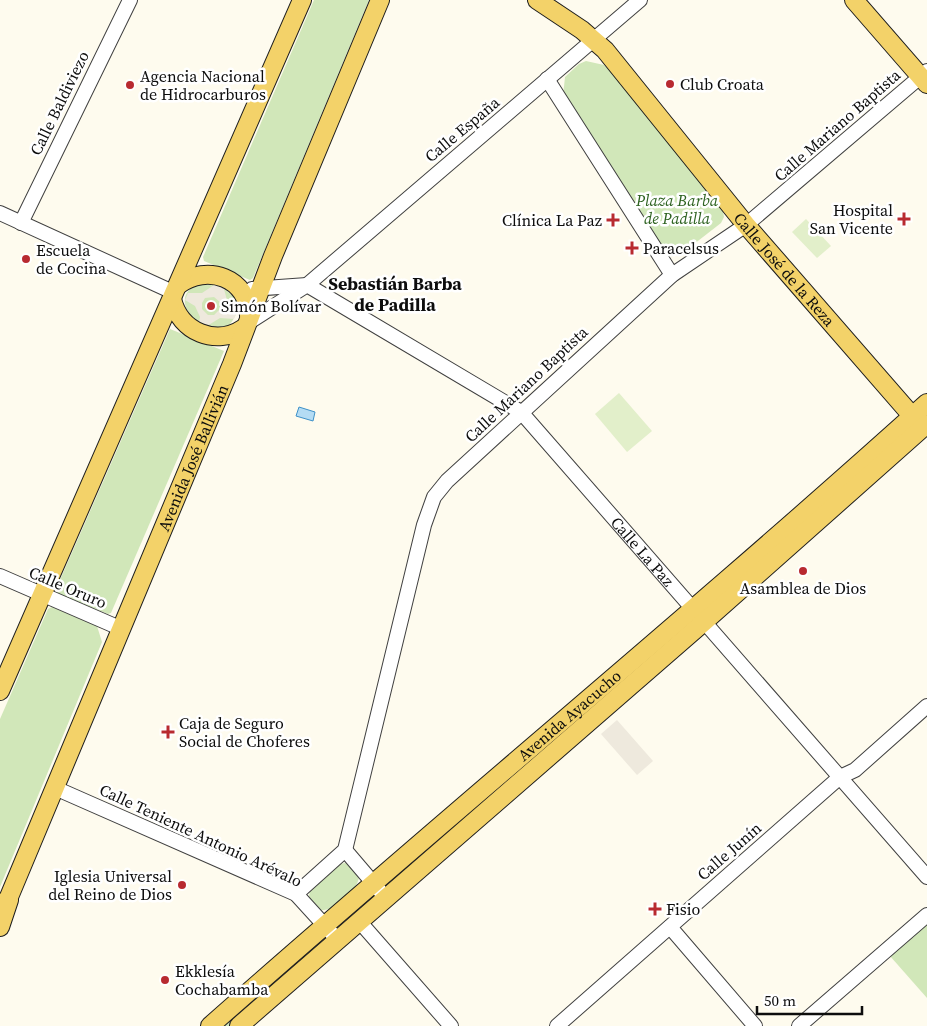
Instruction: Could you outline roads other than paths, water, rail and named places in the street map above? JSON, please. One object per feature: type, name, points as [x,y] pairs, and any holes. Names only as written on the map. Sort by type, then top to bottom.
[{"type":"main road","points":[[0,691],[302,0]]},
{"type":"main road","name":"Avenida José Ballivián","points":[[0,927],[5,904],[232,364],[260,290],[380,0]]},
{"type":"main road","name":"Calle José de la Reza","points":[[537,0],[594,39],[746,226],[922,425]]},
{"type":"main road","points":[[854,0],[925,77]]},
{"type":"main road","points":[[207,273],[222,278],[237,285],[247,300],[247,323],[226,337],[215,338],[200,333],[179,318],[175,292],[196,274],[207,273]]},
{"type":"main road","name":"Avenida Ayacucho","points":[[239,1026],[514,785],[699,615],[801,525],[922,425],[927,403]]},
{"type":"main road","name":"Avenida Ayacucho","points":[[210,1026],[373,882],[503,772],[699,615]]},
{"type":"main road","points":[[503,772],[514,785]]},
{"type":"street","name":"Calle Baldiviezo","points":[[21,223],[130,0]]},
{"type":"street","name":"Calle España","points":[[307,285],[640,0]]},
{"type":"street","name":"Calle Mariano Baptista","points":[[345,850],[424,524],[434,497],[447,481],[672,275],[746,226],[925,77]]},
{"type":"street","points":[[547,80],[672,275]]},
{"type":"street","points":[[0,213],[175,292]]},
{"type":"street","points":[[237,285],[260,290],[307,285]]},
{"type":"street","points":[[247,323],[307,285]]},
{"type":"street","name":"Calle La Paz","points":[[307,285],[522,412],[927,877]]},
{"type":"street","name":"Calle Oruro","points":[[0,576],[122,629]]},
{"type":"street","name":"Calle Junín","points":[[557,1026],[840,776],[854,770],[927,706]]},
{"type":"street","name":"Calle Teniente Antonio Arévalo","points":[[55,788],[296,894],[337,940]]},
{"type":"street","points":[[296,894],[345,850],[385,897]]},
{"type":"street","points":[[799,1026],[927,915]]},
{"type":"street","points":[[359,920],[451,1026]]},
{"type":"street","points":[[670,927],[755,1026]]},
{"type":"water","points":[[299,407],[315,412],[313,421],[296,416]]},
{"type":"place","name":"Club Croata","points":[[670,84]]},
{"type":"place","name":"Agencia Nacional de Hidrocarburos","points":[[130,85]]},
{"type":"place","name":"Hospital San Vicente","points":[[904,219]]},
{"type":"place","name":"Clínica La Paz","points":[[613,220]]},
{"type":"place","name":"Paracelsus","points":[[632,248]]},
{"type":"place","name":"Escuela de Cocina","points":[[26,259]]},
{"type":"place","name":"Simón Bolívar","points":[[211,306]]},
{"type":"place","name":"Asamblea de Dios","points":[[803,571]]},
{"type":"place","name":"Caja de Seguro Social de Choferes","points":[[168,732]]},
{"type":"place","name":"Iglesia Universal del Reino de Dios","points":[[182,885]]},
{"type":"place","name":"Fisio","points":[[655,909]]},
{"type":"place","name":"Ekklesía Cochabamba","points":[[165,980]]},
{"type":"district","name":"Sebastián Barba de Padilla","points":[[395,294]]},
{"type":"park label","name":"Plaza Barba de Padilla","points":[[677,209]]}]
